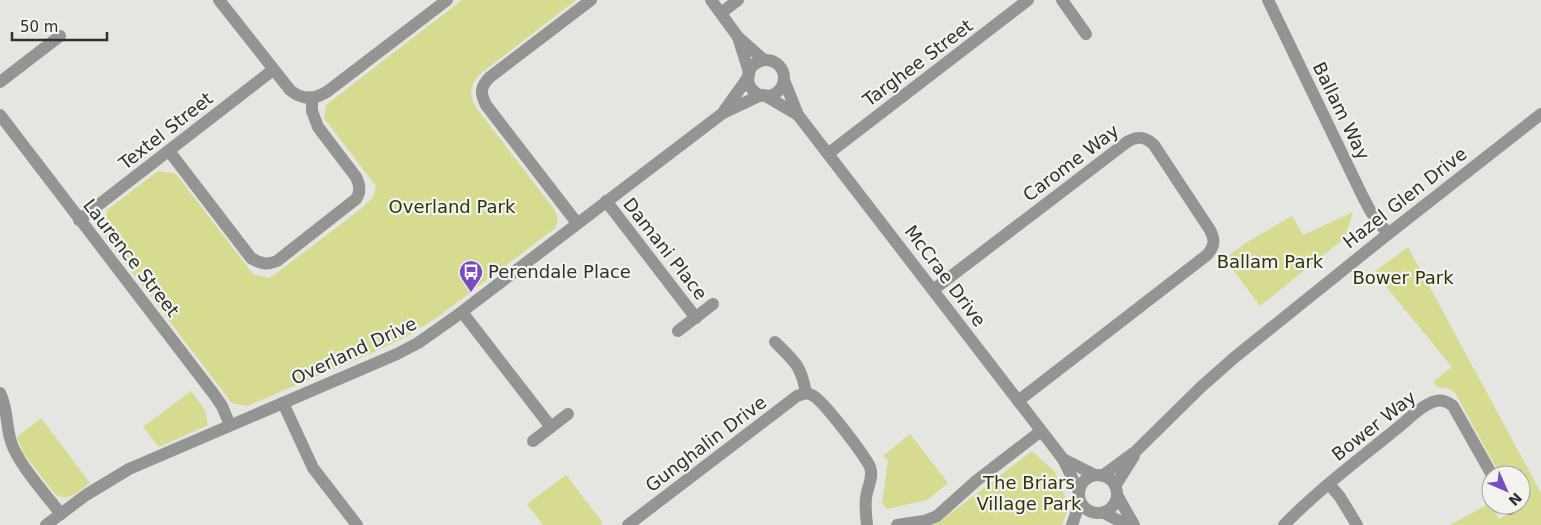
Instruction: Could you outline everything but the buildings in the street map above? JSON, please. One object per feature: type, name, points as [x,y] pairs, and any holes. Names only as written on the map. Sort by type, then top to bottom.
[{"type":"street","points":[[219,0],[293,93],[305,98],[321,96],[444,1]]},
{"type":"street","points":[[577,223],[486,105],[482,98],[481,89],[490,77],[591,0]]},
{"type":"street","points":[[711,0],[738,37],[764,60]]},
{"type":"street","points":[[721,13],[738,0]]},
{"type":"street","name":"Targhee Street","points":[[828,153],[1028,0]]},
{"type":"street","points":[[1062,0],[1086,34]]},
{"type":"street","name":"Ballam Way","points":[[1268,0],[1363,197],[1374,216],[1388,234]]},
{"type":"street","points":[[0,82],[60,36]]},
{"type":"street","points":[[738,37],[751,87],[762,95],[775,93],[779,90],[784,80],[784,73],[781,68],[771,60],[764,60],[755,64],[749,74]]},
{"type":"street","name":"Textel Street","points":[[79,220],[274,70]]},
{"type":"street","name":"Overland Drive","points":[[723,113],[749,74]]},
{"type":"street","name":"McCrae Drive","points":[[784,80],[798,115],[1063,459],[1080,497]]},
{"type":"street","name":"Overland Drive","points":[[46,525],[92,491],[129,469],[397,354],[425,339],[723,113],[762,95]]},
{"type":"street","name":"McCrae Drive","points":[[762,95],[798,115]]},
{"type":"street","points":[[169,151],[251,258],[258,262],[269,264],[277,261],[356,199],[360,191],[360,184],[356,177],[318,128],[312,111],[312,98]]},
{"type":"street","name":"Hazel Glen Drive","points":[[1099,475],[1136,451],[1180,406],[1221,369],[1388,234],[1541,114]]},
{"type":"street","name":"Laurence Street","points":[[0,115],[213,393],[222,406],[230,425]]},
{"type":"street","name":"Carome Way","points":[[933,290],[1127,142],[1134,138],[1142,137],[1150,140],[1154,145],[1210,230],[1214,238],[1214,246],[1207,255],[1018,400]]},
{"type":"street","name":"Damani Place","points":[[606,201],[696,318]]},
{"type":"street","name":"Damani Place","points":[[678,331],[713,304]]},
{"type":"street","points":[[462,312],[551,427]]},
{"type":"street","points":[[776,342],[798,366],[803,375],[806,393],[822,403],[858,448],[870,468],[871,474],[866,499],[867,525]]},
{"type":"street","name":"Gunghalin Drive","points":[[628,525],[797,396],[806,393]]},
{"type":"street","points":[[0,394],[7,414],[8,431],[18,457],[61,514]]},
{"type":"street","name":"Bower Way","points":[[1284,525],[1313,497],[1421,410],[1436,401],[1448,401],[1458,412],[1487,465]]},
{"type":"street","points":[[283,403],[313,468],[355,524]]},
{"type":"street","points":[[534,441],[568,414]]},
{"type":"street","points":[[897,525],[924,521],[937,516],[976,481],[1041,431]]},
{"type":"street","name":"Hazel Glen Drive","points":[[1116,491],[1136,451]]},
{"type":"street","name":"McCrae Drive","points":[[1063,459],[1099,475]]},
{"type":"street","points":[[1072,525],[1084,481],[1099,475],[1108,478],[1134,525]]},
{"type":"street","points":[[1329,484],[1340,497],[1357,525]]},
{"type":"street","points":[[1078,525],[1113,506],[1116,491]]},
{"type":"street","points":[[1080,497],[1084,508],[1127,525]]},
{"type":"green space","name":"Overland Park","points":[[462,0],[576,0],[480,74],[471,90],[472,99],[477,109],[554,209],[557,219],[556,226],[439,316],[406,337],[247,406],[232,403],[105,237],[107,210],[158,171],[176,174],[253,274],[270,278],[361,209],[373,197],[376,186],[324,118],[326,105]]},
{"type":"green space","name":"Ballam Park","points":[[1353,212],[1345,238],[1260,306],[1225,259],[1244,244],[1292,216],[1303,235]]},
{"type":"green space","name":"Bower Park","points":[[1408,247],[1526,465],[1495,465],[1455,393],[1448,388],[1437,387],[1433,382],[1452,367],[1374,272]]},
{"type":"green space","points":[[191,391],[205,410],[208,425],[159,447],[143,427]]},
{"type":"green space","points":[[41,418],[90,483],[68,497],[59,496],[54,493],[24,454],[17,437]]},
{"type":"green space","points":[[910,434],[948,483],[927,500],[887,509],[882,503],[888,461],[883,456]]},
{"type":"green space","name":"The Briars Village Park","points":[[1032,451],[1055,472],[1069,507],[1062,525],[922,525],[941,521]]},
{"type":"green space","points":[[566,475],[603,523],[600,525],[543,525],[527,504]]},
{"type":"green space","name":"Bower Park","points":[[1531,475],[1541,493],[1541,525],[1450,525],[1481,508],[1481,515],[1497,515],[1499,519],[1507,515],[1531,515]]},
{"type":"place","name":"Perendale Place","points":[[471,293]]}]
